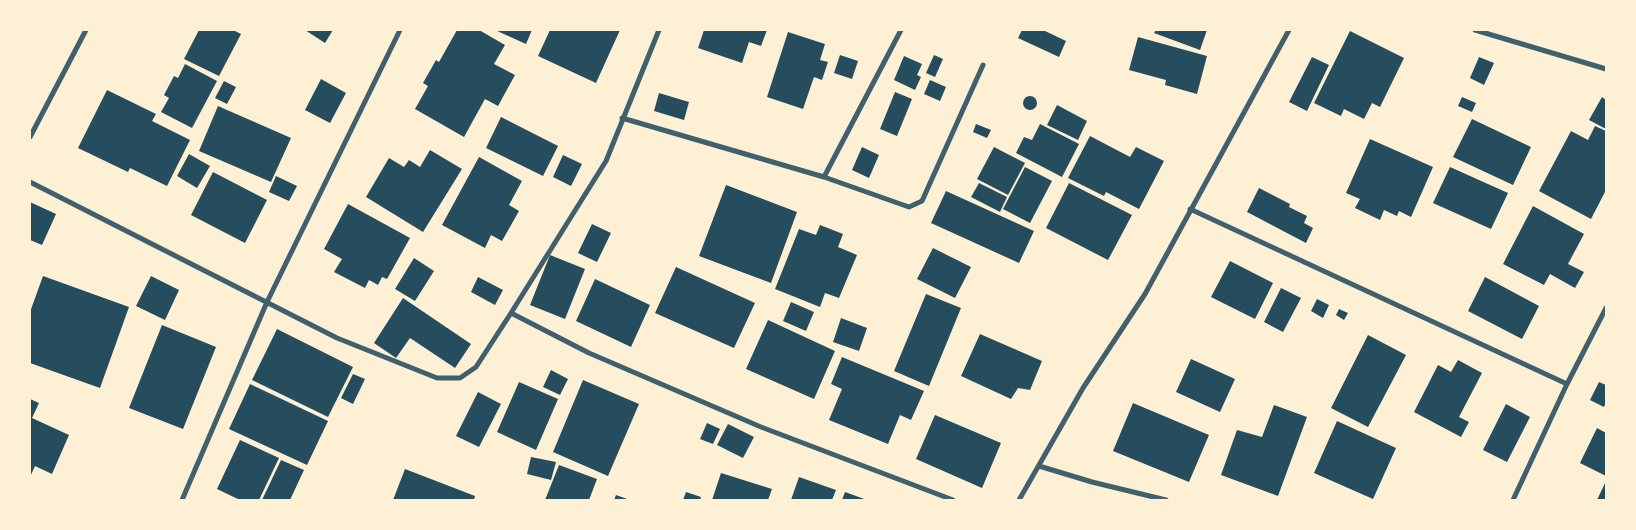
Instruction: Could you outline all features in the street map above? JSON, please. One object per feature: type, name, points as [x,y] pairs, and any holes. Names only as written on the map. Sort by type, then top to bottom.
[{"type":"street","points":[[30,137],[86,30]]},
{"type":"street","points":[[182,500],[267,302],[400,30]]},
{"type":"street","points":[[30,182],[337,338],[437,378],[460,378],[476,367],[606,161],[659,30]]},
{"type":"street","points":[[824,177],[901,30]]},
{"type":"street","points":[[1019,500],[1083,388],[1145,294],[1289,30]]},
{"type":"street","points":[[1475,30],[1606,70]]},
{"type":"street","points":[[622,118],[824,177],[909,207],[922,201],[984,65]]},
{"type":"street","points":[[1190,209],[1567,384]]},
{"type":"street","points":[[1513,500],[1567,384],[1606,308]]},
{"type":"street","points":[[511,313],[589,354],[762,427],[954,500]]},
{"type":"street","points":[[1039,466],[1092,482],[1166,500]]},
{"type":"building","points":[[199,30],[233,30],[241,34],[219,76],[184,59]]},
{"type":"building","points":[[305,30],[333,30],[325,43]]},
{"type":"building","points":[[457,30],[479,30],[505,45],[494,64],[515,75],[498,106],[485,99],[464,137],[415,109],[428,86],[423,83],[436,60],[439,62]]},
{"type":"building","points":[[495,30],[532,30],[526,44]]},
{"type":"building","points":[[550,30],[620,30],[596,83],[538,56]]},
{"type":"building","points":[[704,30],[767,30],[761,46],[749,42],[742,63],[698,48]]},
{"type":"building","points":[[1022,30],[1043,30],[1066,41],[1059,57],[1018,38]]},
{"type":"building","points":[[1156,30],[1207,30],[1200,50],[1154,33]]},
{"type":"building","points":[[1350,31],[1404,58],[1380,107],[1372,103],[1364,119],[1344,109],[1341,116],[1314,103]]},
{"type":"building","points":[[788,32],[825,44],[820,60],[828,62],[822,80],[814,77],[803,109],[767,97]]},
{"type":"building","points":[[1138,37],[1207,56],[1197,94],[1165,85],[1166,80],[1129,70]]},
{"type":"building","points":[[840,55],[858,61],[852,79],[834,73]]},
{"type":"building","points":[[934,55],[943,59],[935,77],[926,73]]},
{"type":"building","points":[[904,56],[922,64],[917,75],[921,77],[915,90],[894,80]]},
{"type":"building","points":[[1312,57],[1329,65],[1307,111],[1289,102]]},
{"type":"building","points":[[1479,57],[1494,63],[1484,85],[1470,78]]},
{"type":"building","points":[[185,64],[217,81],[192,128],[161,112],[169,98],[164,95],[174,76],[178,78]]},
{"type":"building","points":[[321,79],[346,93],[330,123],[305,110]]},
{"type":"building","points":[[930,80],[946,87],[940,101],[924,94]]},
{"type":"building","points":[[224,81],[236,87],[227,104],[215,98]]},
{"type":"building","points":[[107,90],[156,114],[152,121],[190,140],[167,186],[130,168],[128,172],[78,148]]},
{"type":"building","points":[[895,92],[912,99],[897,136],[880,129]]},
{"type":"building","points":[[659,93],[689,102],[684,120],[654,111]]},
{"type":"building","points":[[1030,96],[1035,98],[1037,103],[1035,108],[1030,110],[1025,108],[1023,103],[1025,98]]},
{"type":"building","points":[[1462,97],[1476,103],[1472,112],[1458,106]]},
{"type":"building","points":[[1602,97],[1606,100],[1606,129],[1589,120]]},
{"type":"building","points":[[1057,105],[1087,121],[1078,140],[1047,125]]},
{"type":"building","points":[[218,106],[291,138],[271,182],[199,151]]},
{"type":"building","points":[[501,117],[558,146],[543,176],[486,148]]},
{"type":"building","points":[[1472,119],[1531,147],[1513,185],[1453,157]]},
{"type":"building","points":[[976,124],[991,130],[987,138],[973,132]]},
{"type":"building","points":[[1040,124],[1079,144],[1062,177],[1016,153],[1024,137],[1032,140]]},
{"type":"building","points":[[1595,126],[1606,131],[1606,190],[1591,219],[1539,191],[1571,131],[1588,140]]},
{"type":"building","points":[[1090,136],[1130,157],[1136,147],[1164,161],[1139,209],[1106,192],[1104,196],[1068,178]]},
{"type":"building","points":[[1370,139],[1433,167],[1411,217],[1399,211],[1397,216],[1384,210],[1380,220],[1355,208],[1360,199],[1346,193]]},
{"type":"building","points":[[862,147],[879,155],[869,178],[852,170]]},
{"type":"building","points":[[994,147],[1025,163],[1008,195],[977,179]]},
{"type":"building","points":[[430,150],[462,169],[423,232],[366,197],[389,158],[404,167],[409,160],[420,167]]},
{"type":"building","points":[[189,154],[210,166],[197,188],[177,176]]},
{"type":"building","points":[[563,155],[582,164],[571,186],[553,177]]},
{"type":"building","points":[[479,157],[522,181],[509,205],[519,211],[502,241],[491,235],[485,248],[442,225]]},
{"type":"building","points":[[1025,167],[1052,181],[1030,223],[1003,209]]},
{"type":"building","points":[[1450,167],[1508,193],[1491,229],[1433,203]]},
{"type":"building","points":[[213,172],[267,200],[245,243],[191,215]]},
{"type":"building","points":[[276,176],[297,186],[289,201],[269,192]]},
{"type":"building","points":[[979,183],[1007,197],[1000,212],[971,197]]},
{"type":"building","points":[[1069,183],[1132,215],[1108,260],[1046,228]]},
{"type":"building","points":[[726,185],[797,212],[771,283],[699,256]]},
{"type":"building","points":[[1259,188],[1290,204],[1289,207],[1307,216],[1304,223],[1313,228],[1306,243],[1247,212]]},
{"type":"building","points":[[946,191],[1034,231],[1019,263],[931,223]]},
{"type":"building","points":[[30,202],[56,214],[42,245],[30,240]]},
{"type":"building","points":[[348,204],[410,238],[387,279],[382,277],[378,285],[369,280],[365,288],[334,272],[342,259],[324,249]]},
{"type":"building","points":[[1533,206],[1584,234],[1568,264],[1584,272],[1575,288],[1550,274],[1544,285],[1503,264]]},
{"type":"building","points":[[592,224],[611,233],[597,262],[578,253]]},
{"type":"building","points":[[820,225],[843,234],[838,247],[857,255],[839,298],[825,293],[820,307],[775,289],[799,229],[816,235]]},
{"type":"building","points":[[933,248],[971,267],[955,298],[917,279]]},
{"type":"building","points":[[550,255],[585,269],[565,319],[530,305]]},
{"type":"building","points":[[414,258],[434,271],[415,301],[395,289]]},
{"type":"building","points":[[1230,261],[1273,283],[1255,319],[1211,297]]},
{"type":"building","points":[[676,267],[755,303],[734,348],[655,313]]},
{"type":"building","points":[[43,276],[129,307],[100,388],[30,363],[30,312]]},
{"type":"building","points":[[151,276],[179,290],[165,320],[136,306]]},
{"type":"building","points":[[478,277],[503,290],[495,305],[471,292]]},
{"type":"building","points":[[1485,277],[1539,306],[1522,339],[1468,311]]},
{"type":"building","points":[[595,279],[650,305],[631,347],[576,321]]},
{"type":"building","points":[[1281,288],[1301,298],[1283,332],[1264,322]]},
{"type":"building","points":[[926,294],[961,308],[929,386],[894,371]]},
{"type":"building","points":[[403,298],[471,344],[455,368],[410,338],[396,358],[374,343]]},
{"type":"building","points":[[1317,299],[1329,305],[1323,318],[1311,311]]},
{"type":"building","points":[[791,302],[814,312],[806,331],[783,321]]},
{"type":"building","points":[[1339,309],[1348,313],[1344,320],[1336,315]]},
{"type":"building","points":[[841,318],[867,328],[859,351],[833,342]]},
{"type":"building","points":[[768,320],[835,351],[814,399],[746,369]]},
{"type":"building","points":[[162,325],[216,347],[183,429],[129,408]]},
{"type":"building","points":[[277,329],[353,367],[328,417],[252,380]]},
{"type":"building","points":[[980,334],[1042,361],[1030,390],[1018,388],[1011,399],[961,376]]},
{"type":"building","points":[[1368,335],[1406,355],[1368,427],[1331,408]]},
{"type":"building","points":[[842,357],[924,391],[911,420],[900,415],[888,444],[829,420],[842,389],[831,384]]},
{"type":"building","points":[[1191,359],[1235,379],[1220,412],[1176,392]]},
{"type":"building","points":[[1458,360],[1482,373],[1459,417],[1469,422],[1461,437],[1414,412],[1438,365],[1451,372]]},
{"type":"building","points":[[551,370],[568,379],[560,395],[543,387]]},
{"type":"building","points":[[353,374],[365,379],[353,404],[341,398]]},
{"type":"building","points":[[583,380],[639,404],[608,476],[553,452]]},
{"type":"building","points":[[519,382],[558,399],[536,450],[497,432]]},
{"type":"building","points":[[1599,382],[1606,385],[1606,402],[1604,407],[1590,400]]},
{"type":"building","points":[[250,384],[328,421],[307,465],[229,429]]},
{"type":"building","points":[[478,392],[501,404],[479,447],[456,436]]},
{"type":"building","points":[[30,399],[39,403],[32,418],[69,435],[52,474],[35,466],[30,477]]},
{"type":"building","points":[[1133,403],[1209,435],[1189,482],[1113,451]]},
{"type":"building","points":[[1506,404],[1530,417],[1507,462],[1483,450]]},
{"type":"building","points":[[1274,405],[1307,417],[1278,496],[1221,475],[1237,430],[1262,437]]},
{"type":"building","points":[[935,415],[1001,443],[982,488],[916,459]]},
{"type":"building","points":[[1337,421],[1396,448],[1373,499],[1314,473]]},
{"type":"building","points":[[707,423],[720,429],[713,444],[700,439]]},
{"type":"building","points":[[728,424],[754,437],[743,458],[717,445]]},
{"type":"building","points":[[1597,428],[1606,433],[1606,476],[1580,463]]},
{"type":"building","points":[[240,440],[279,458],[259,500],[240,500],[217,489]]},
{"type":"building","points":[[531,457],[556,462],[551,480],[527,474]]},
{"type":"building","points":[[281,460],[304,470],[290,500],[262,500]]},
{"type":"building","points":[[559,465],[597,479],[589,500],[545,500]]},
{"type":"building","points":[[405,469],[475,496],[474,500],[393,500]]},
{"type":"building","points":[[721,473],[772,489],[768,500],[712,500]]},
{"type":"building","points":[[799,477],[836,490],[832,500],[791,500]]},
{"type":"building","points":[[1606,481],[1606,500],[1597,500]]},
{"type":"building","points":[[686,492],[701,497],[700,500],[683,500]]},
{"type":"building","points":[[845,492],[867,500],[842,500]]},
{"type":"building","points":[[616,495],[630,500],[614,500]]}]
